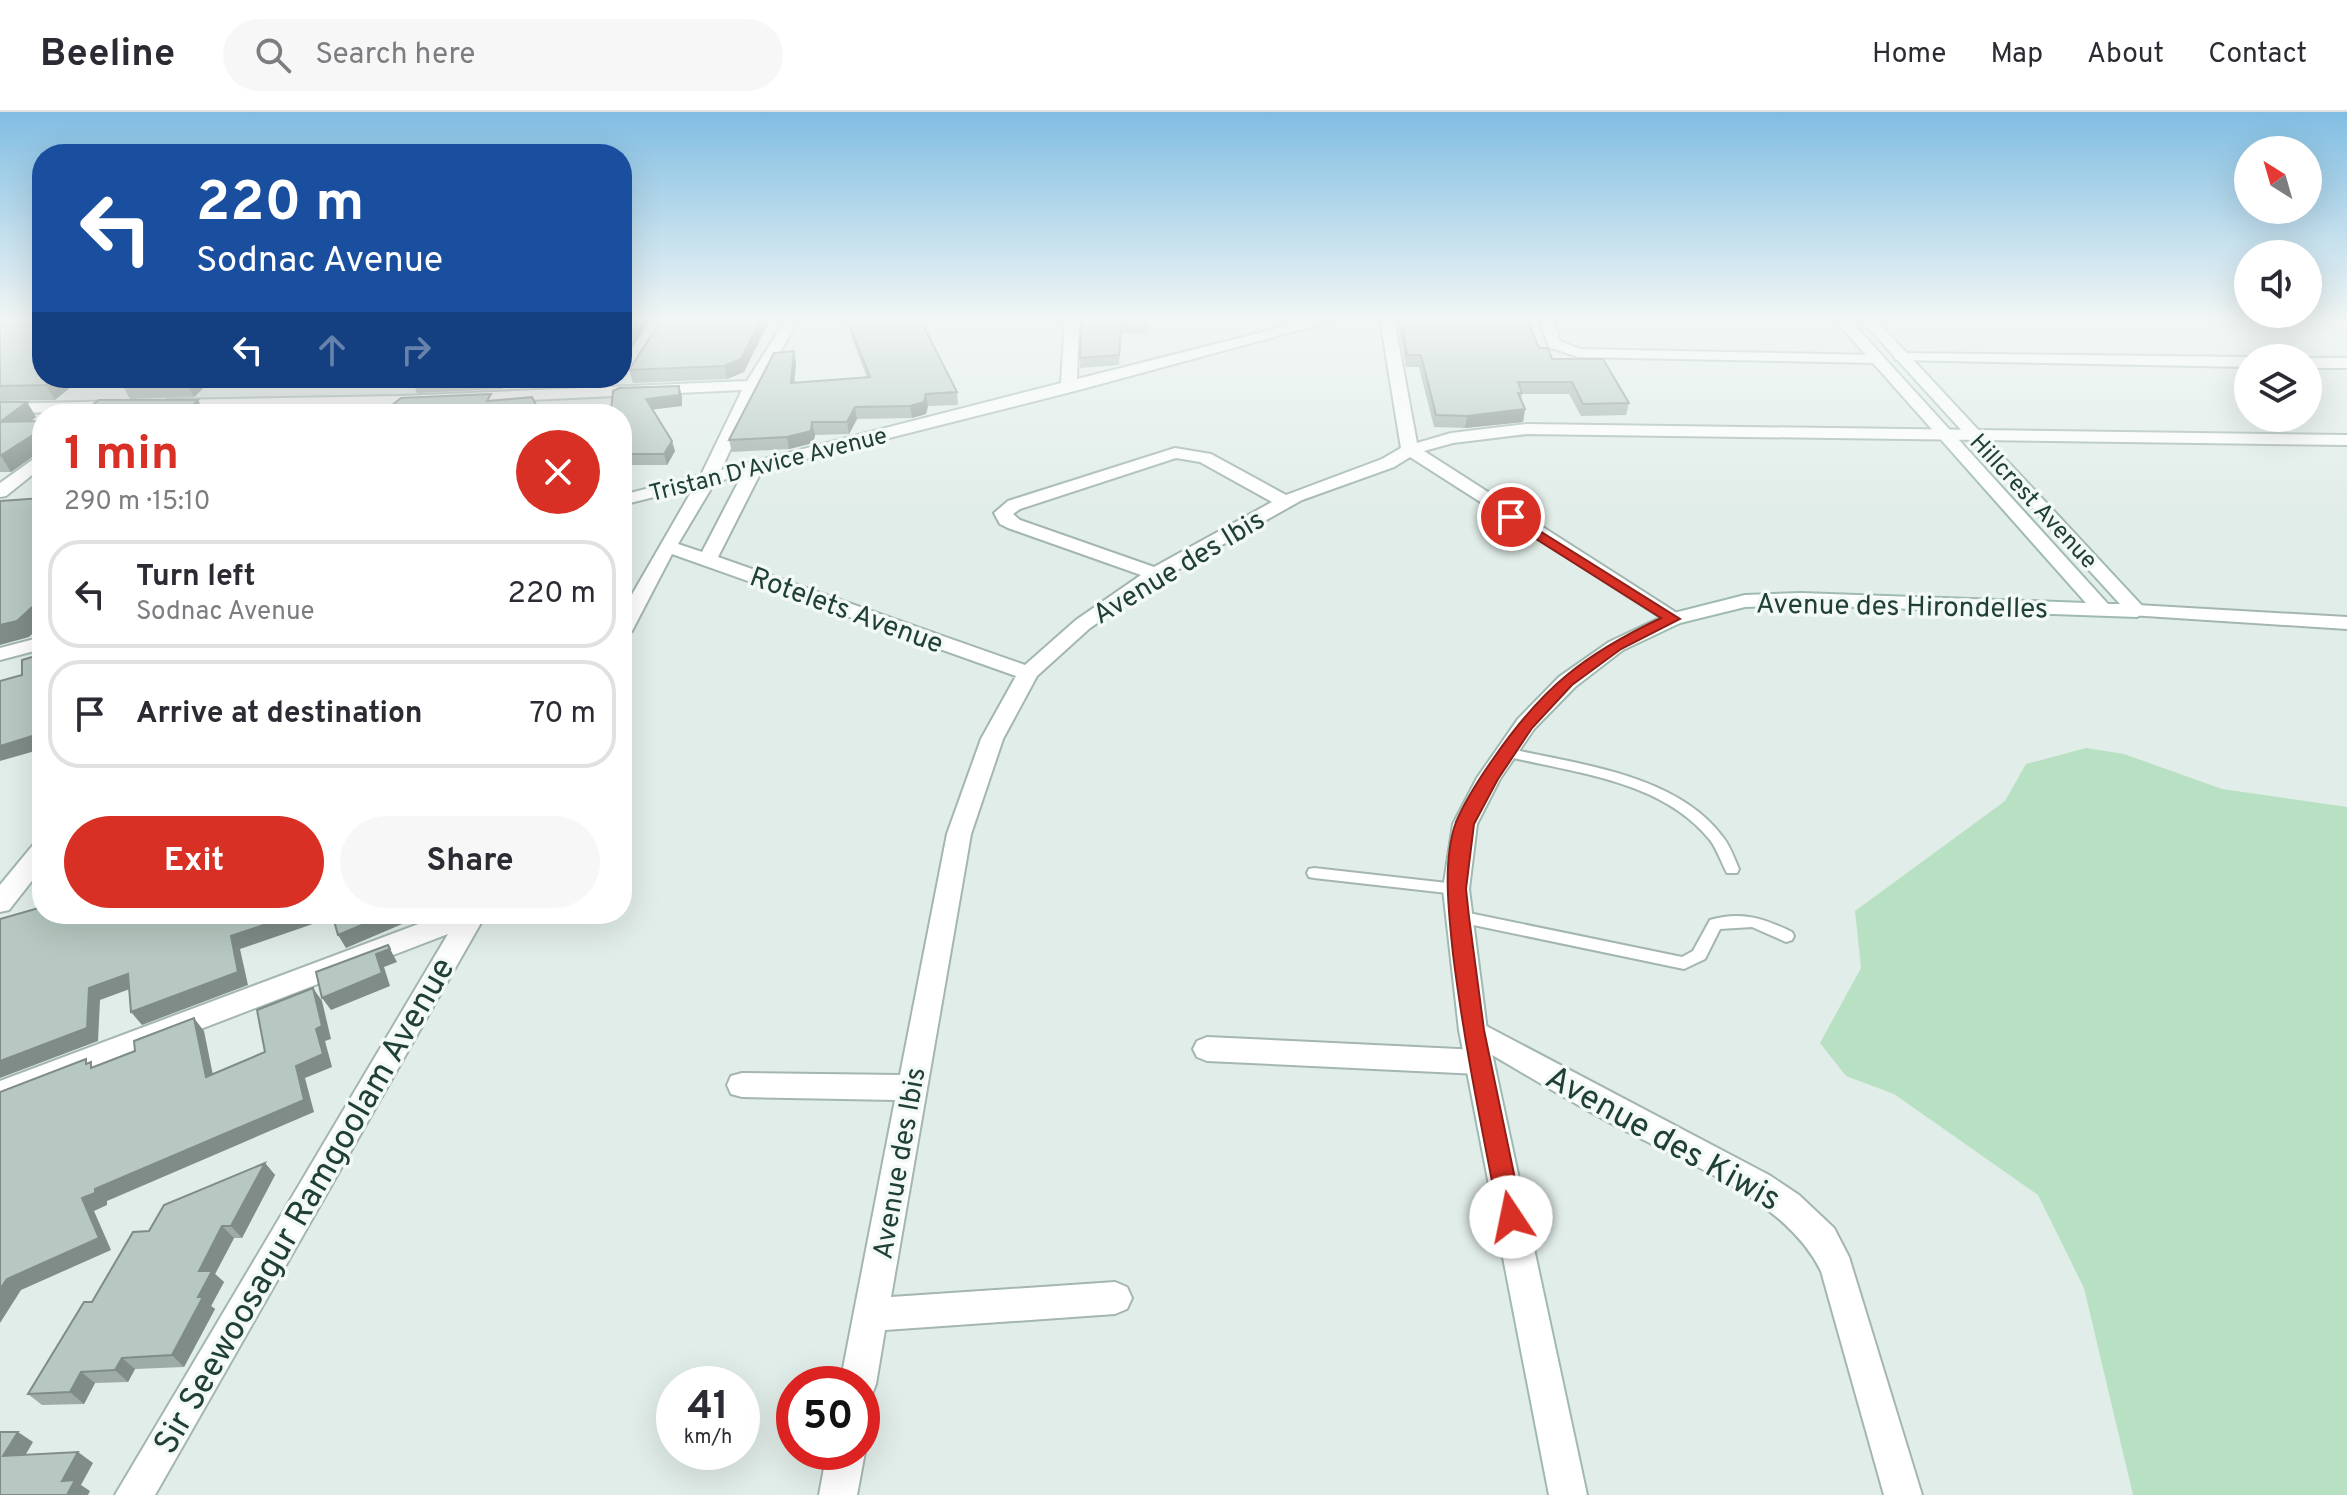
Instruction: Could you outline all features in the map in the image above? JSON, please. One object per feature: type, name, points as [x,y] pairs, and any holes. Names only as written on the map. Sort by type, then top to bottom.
[{"type":"street","points":[[1069,384],[1069,388]]},
{"type":"street","name":"Tristan D'Avice Avenue","points":[[632,498],[1084,384]]},
{"type":"street","points":[[1398,384],[1410,450],[1673,619]]},
{"type":"street","name":"Hillcrest Avenue","points":[[1898,384],[2102,609]]},
{"type":"street","name":"Hillcrest Avenue","points":[[1925,384],[2137,611]]},
{"type":"street","points":[[458,404],[752,385],[708,479],[632,612]]},
{"type":"street","points":[[109,404],[129,388]]},
{"type":"street","points":[[614,394],[618,388]]},
{"type":"street","points":[[0,409],[32,409]]},
{"type":"street","name":"Avenue des Ibis","points":[[861,1366],[959,834],[992,739],[1028,673],[1083,624],[1156,574],[1286,502],[1388,463],[1410,450],[1451,438],[1527,429],[2347,440]]},
{"type":"street","points":[[1156,574],[1014,524],[1006,520],[1003,513],[1014,505],[1175,453],[1205,458],[1286,502]]},
{"type":"street","points":[[0,492],[32,466]]},
{"type":"street","points":[[707,560],[754,468]]},
{"type":"street","name":"Rotelets Avenue","points":[[667,546],[1028,673]]},
{"type":"street","name":"Avenue des Hirondelles","points":[[1568,1495],[1473,1030],[1456,889],[1465,824],[1506,752],[1526,724],[1567,682],[1616,646],[1673,619],[1745,601],[1801,599],[2102,609],[2347,623]]},
{"type":"street","points":[[0,654],[32,646]]},
{"type":"street","points":[[0,903],[32,863]]},
{"type":"street","points":[[0,1094],[446,924]]},
{"type":"street","name":"Sir Seewoosagur Ramgoolam Avenue","points":[[134,1495],[466,924]]},
{"type":"street","name":"Avenue des Kiwis","points":[[1473,1030],[1616,1111],[1758,1185],[1788,1205],[1822,1239],[1837,1268],[1903,1495]]},
{"type":"street","points":[[1207,1049],[1479,1062]]},
{"type":"street","points":[[742,1085],[912,1088]]},
{"type":"street","points":[[871,1315],[1115,1298]]},
{"type":"street","points":[[838,1495],[843,1470]]},
{"type":"lane","points":[[1506,752],[1632,784],[1686,806],[1704,820],[1725,847],[1732,869]]},
{"type":"lane","points":[[1314,873],[1456,889]]},
{"type":"lane","points":[[1459,917],[1684,963],[1699,955],[1715,924],[1739,918],[1758,921],[1786,936]]},
{"type":"green space","points":[[2086,748],[2124,754],[2222,789],[2347,807],[2347,1495],[2133,1495],[2084,1288],[2038,1195],[1894,1094],[1846,1076],[1820,1043],[1861,968],[1855,911],[2005,801],[2026,764]]},
{"type":"building","points":[[0,384],[32,384],[32,385],[0,386]]},
{"type":"building","points":[[758,384],[953,384],[957,392],[926,394],[924,402],[910,406],[855,407],[847,422],[812,422],[811,431],[787,437],[729,440]]},
{"type":"building","points":[[1428,384],[1519,384],[1522,393],[1518,393],[1525,409],[1467,416],[1436,415]]},
{"type":"building","points":[[1573,384],[1618,384],[1629,403],[1583,404]]},
{"type":"building","points":[[679,386],[679,395],[646,399],[672,441],[664,454],[632,454],[632,404],[612,404],[613,391]]},
{"type":"building","points":[[491,394],[487,401],[532,397],[536,404],[394,404],[401,398]]},
{"type":"building","points":[[99,400],[198,400],[194,404],[94,404]]},
{"type":"building","points":[[0,402],[27,402],[0,422]]},
{"type":"building","points":[[32,421],[32,436],[0,456],[0,422]]},
{"type":"building","points":[[32,499],[32,607],[17,621],[0,625],[0,501]]},
{"type":"building","points":[[32,657],[32,736],[0,746],[0,681],[22,675],[22,660]]},
{"type":"building","points":[[32,910],[32,924],[266,924],[231,936],[238,972],[131,1012],[128,974],[89,988],[87,1028],[0,1061],[0,919]]},
{"type":"building","points":[[335,924],[364,924],[338,935]]},
{"type":"building","points":[[388,945],[390,949],[376,954],[382,973],[322,998],[316,972]]},
{"type":"building","points":[[313,988],[322,1026],[316,1029],[323,1054],[296,1066],[304,1100],[95,1189],[95,1193],[82,1198],[99,1238],[7,1279],[0,1289],[0,1092],[86,1059],[86,1064],[91,1062],[91,1068],[135,1051],[134,1041],[194,1018],[206,1077],[265,1052],[257,1010]]},
{"type":"building","points":[[265,1163],[231,1226],[222,1226],[199,1271],[212,1271],[198,1297],[203,1297],[172,1355],[122,1358],[115,1370],[81,1372],[70,1392],[28,1394],[84,1302],[92,1302],[133,1232],[149,1231],[164,1205]]},
{"type":"building","points":[[0,1432],[18,1432],[3,1456],[78,1452],[62,1481],[75,1480],[67,1495],[0,1495]]},
{"type":"route","points":[[1511,517],[1673,619],[1616,646],[1567,682],[1526,724],[1489,778],[1465,824],[1456,889],[1459,917],[1473,1030],[1511,1217]]}]
